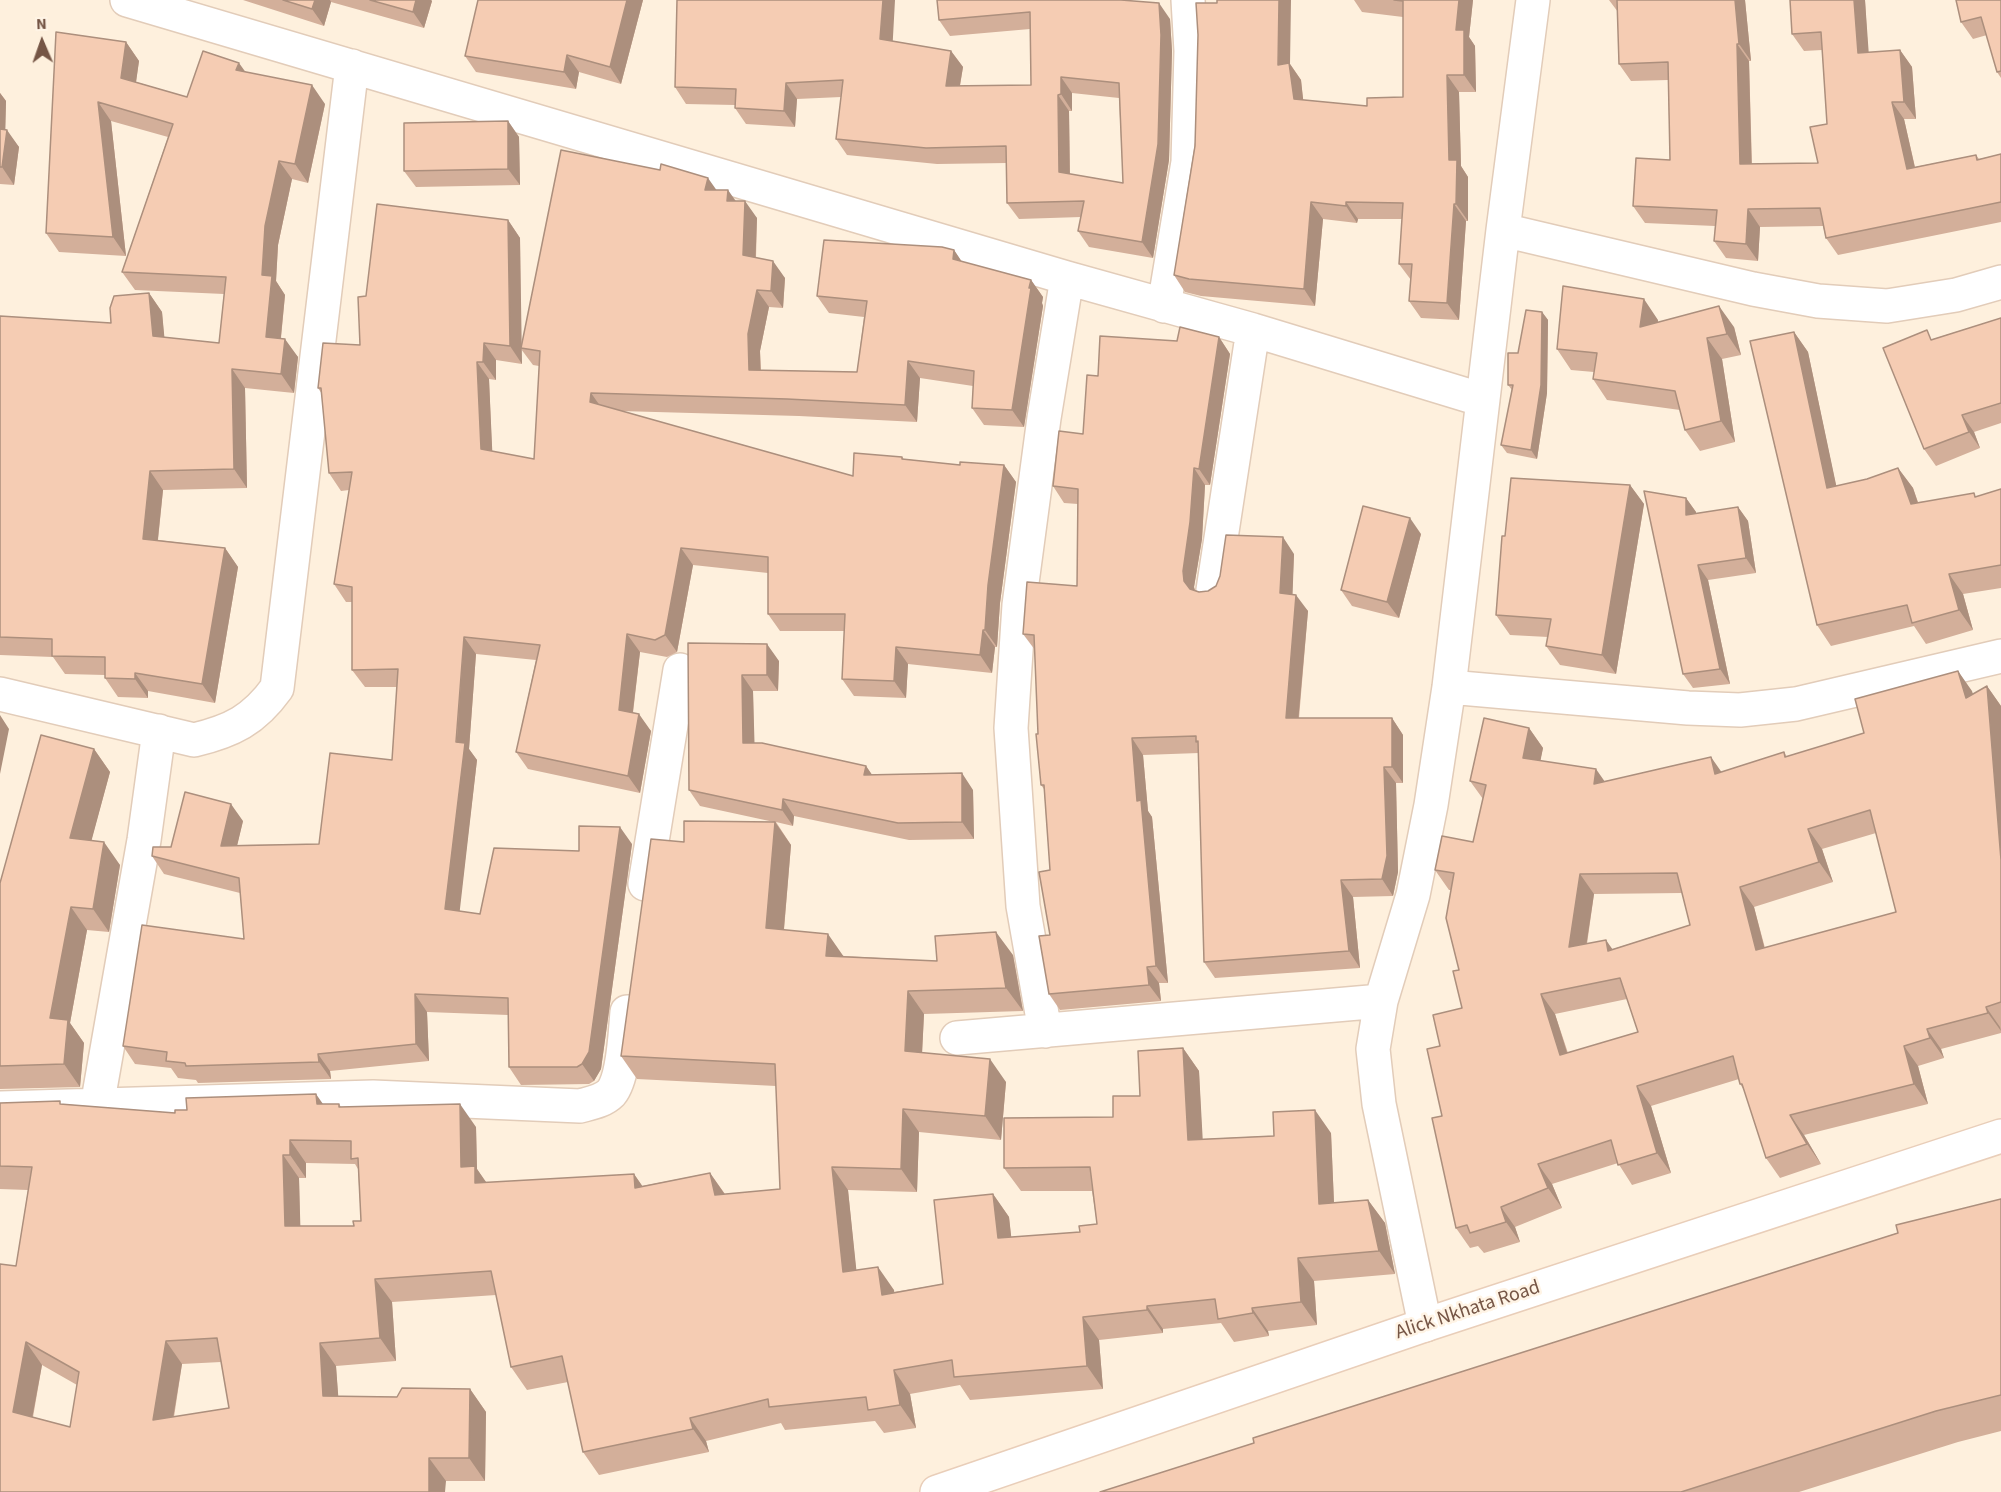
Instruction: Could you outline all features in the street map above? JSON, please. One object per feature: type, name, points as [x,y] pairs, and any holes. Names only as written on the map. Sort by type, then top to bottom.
[{"type":"street","points":[[127,0],[1066,278],[1253,330],[1483,400]]},
{"type":"street","points":[[1164,306],[1188,162],[1191,51],[1188,0]]},
{"type":"street","points":[[1425,1324],[1379,1104],[1373,1049],[1381,1001],[1413,894],[1431,804],[1449,687],[1503,230],[1533,0]]},
{"type":"street","points":[[0,694],[194,740],[220,734],[246,721],[264,706],[277,688],[352,66]]},
{"type":"street","points":[[1503,230],[1753,289],[1818,301],[1887,306],[1956,295],[2001,282]]},
{"type":"street","points":[[1045,1030],[1023,906],[1011,728],[1019,605],[1044,418],[1066,278]]},
{"type":"street","points":[[1213,590],[1253,330]]},
{"type":"street","points":[[1449,687],[1688,708],[1740,710],[1796,704],[2001,656]]},
{"type":"street","points":[[641,915],[680,670]]},
{"type":"street","points":[[97,1106],[144,840],[159,731]]},
{"type":"street","points":[[0,1108],[373,1097],[580,1106],[599,1101],[611,1092],[619,1074],[632,984]]},
{"type":"street","points":[[957,1038],[1381,1001]]},
{"type":"street","name":"Alick Nkhata Road","points":[[937,1492],[1425,1324],[2001,1136]]},
{"type":"building","points":[[283,0],[315,0],[312,9]]},
{"type":"building","points":[[370,0],[416,0],[413,12]]},
{"type":"building","points":[[478,0],[627,0],[610,67],[567,55],[564,72],[465,56]]},
{"type":"building","points":[[677,0],[883,0],[880,39],[951,51],[946,86],[1031,85],[1030,12],[939,20],[937,0],[1121,0],[1159,3],[1161,35],[1158,144],[1142,242],[1078,231],[1084,201],[1007,203],[1006,146],[926,148],[836,139],[843,80],[786,83],[784,111],[735,108],[736,89],[675,87]],"holes":[[[1061,77],[1119,83],[1123,183],[1059,172],[1058,95],[1061,94]]]},
{"type":"building","points":[[1217,0],[1279,0],[1278,65],[1289,63],[1294,99],[1367,106],[1367,98],[1403,97],[1403,1],[1394,0],[1459,0],[1456,30],[1464,30],[1464,75],[1447,75],[1449,160],[1457,160],[1456,204],[1454,204],[1447,303],[1409,301],[1412,264],[1399,264],[1403,203],[1346,202],[1346,206],[1311,202],[1304,289],[1189,279],[1174,275],[1195,146],[1198,35],[1196,3],[1217,3]]},
{"type":"building","points":[[1617,0],[1735,0],[1739,44],[1737,44],[1740,164],[1818,163],[1810,127],[1827,124],[1821,32],[1792,34],[1790,0],[1854,0],[1858,53],[1900,50],[1904,102],[1892,102],[1907,169],[1976,155],[1977,160],[2001,154],[2001,202],[1826,238],[1820,208],[1748,209],[1746,244],[1714,241],[1717,210],[1633,206],[1636,158],[1670,160],[1668,62],[1619,64]]},
{"type":"building","points":[[1956,0],[2001,0],[2001,71],[1997,72],[1981,17],[1961,22]]},
{"type":"building","points":[[56,32],[126,42],[121,78],[187,97],[203,51],[239,63],[236,70],[312,85],[295,164],[279,161],[265,226],[262,275],[272,276],[266,337],[285,339],[281,374],[232,369],[234,469],[150,471],[143,539],[225,548],[202,684],[135,673],[135,679],[105,678],[105,657],[52,656],[52,639],[0,637],[0,316],[111,323],[110,308],[114,296],[149,293],[153,336],[219,343],[226,277],[122,272],[173,124],[98,102],[113,237],[46,233]]},
{"type":"building","points":[[508,121],[508,169],[404,171],[404,123]]},
{"type":"building","points":[[0,129],[7,130],[2,167],[0,167]]},
{"type":"building","points":[[561,150],[660,170],[661,164],[708,178],[705,190],[728,190],[727,201],[745,201],[743,255],[773,261],[771,291],[757,290],[748,334],[749,370],[857,372],[867,301],[817,296],[824,240],[942,247],[954,250],[953,259],[1031,280],[1012,410],[972,408],[974,371],[908,361],[905,405],[591,393],[590,402],[853,476],[854,453],[960,465],[960,462],[1004,465],[988,585],[985,630],[983,630],[980,655],[896,647],[894,681],[842,679],[845,614],[768,614],[768,557],[681,548],[665,635],[655,640],[627,634],[619,710],[639,714],[628,776],[516,752],[540,645],[464,637],[456,742],[465,743],[445,909],[480,914],[494,848],[579,851],[579,826],[620,827],[589,1052],[582,1064],[577,1067],[509,1067],[508,998],[415,994],[416,1044],[318,1054],[319,1062],[186,1066],[185,1063],[166,1061],[167,1052],[123,1046],[142,925],[244,939],[239,878],[152,856],[153,847],[171,847],[185,792],[231,804],[221,846],[319,844],[330,753],[392,760],[398,669],[352,670],[352,587],[334,584],[352,472],[329,473],[321,388],[318,388],[323,343],[360,345],[358,297],[366,296],[377,204],[508,220],[510,346],[484,343],[483,362],[477,362],[481,449],[534,459],[540,351],[521,348]]},
{"type":"building","points":[[1563,286],[1644,299],[1640,327],[1719,306],[1727,334],[1707,338],[1721,421],[1685,430],[1675,391],[1593,379],[1597,353],[1557,349]]},
{"type":"building","points":[[1526,310],[1542,312],[1541,385],[1531,450],[1501,445],[1513,385],[1508,385],[1508,353],[1518,353]]},
{"type":"building","points":[[2001,318],[2001,403],[1962,415],[1969,432],[1924,449],[1883,348],[1927,330],[1931,340]]},
{"type":"building","points":[[1180,327],[1219,337],[1199,469],[1194,468],[1183,571],[1184,581],[1190,589],[1199,592],[1208,591],[1216,586],[1220,576],[1226,535],[1283,537],[1280,593],[1296,595],[1286,718],[1392,718],[1392,767],[1384,767],[1387,856],[1382,879],[1341,880],[1349,951],[1204,962],[1198,741],[1196,742],[1196,736],[1132,738],[1137,801],[1141,800],[1156,966],[1147,967],[1149,985],[1049,994],[1039,936],[1050,935],[1039,872],[1050,870],[1044,785],[1041,785],[1036,734],[1038,734],[1034,635],[1023,634],[1027,582],[1077,586],[1078,489],[1053,486],[1059,431],[1083,434],[1087,375],[1098,376],[1100,336],[1177,341]]},
{"type":"building","points":[[1794,332],[1827,488],[1867,479],[1898,468],[1911,504],[1974,493],[1975,497],[2001,489],[2001,565],[1949,574],[1959,610],[1912,623],[1907,605],[1817,625],[1750,341]]},
{"type":"building","points":[[1511,478],[1630,485],[1602,655],[1546,646],[1551,619],[1496,615],[1502,536],[1505,536]]},
{"type":"building","points":[[1644,491],[1686,498],[1686,515],[1738,507],[1746,558],[1698,565],[1720,669],[1683,674]]},
{"type":"building","points":[[1363,506],[1410,518],[1387,602],[1341,590]]},
{"type":"building","points":[[688,643],[767,644],[767,675],[742,675],[743,743],[762,743],[866,766],[864,775],[962,773],[962,822],[898,823],[783,799],[782,810],[689,790]]},
{"type":"building","points":[[1958,671],[1966,698],[1987,686],[2001,860],[2001,1002],[1986,1007],[1988,1013],[1927,1029],[1930,1038],[1904,1046],[1914,1084],[1790,1115],[1807,1144],[1766,1158],[1742,1084],[1740,1084],[1733,1056],[1637,1086],[1657,1153],[1618,1165],[1611,1140],[1538,1164],[1548,1188],[1501,1207],[1506,1222],[1470,1233],[1467,1225],[1456,1228],[1432,1118],[1442,1116],[1427,1049],[1440,1046],[1433,1015],[1462,1008],[1453,971],[1459,970],[1446,918],[1454,873],[1435,870],[1442,836],[1473,842],[1486,785],[1470,781],[1484,718],[1529,728],[1523,758],[1596,769],[1594,784],[1711,757],[1715,774],[1784,752],[1785,757],[1864,733],[1855,699]],"holes":[[[1870,810],[1896,912],[1756,950],[1740,887],[1819,862],[1808,829]],[[1677,873],[1690,925],[1608,951],[1606,940],[1569,947],[1580,874]],[[1620,978],[1638,1032],[1560,1055],[1541,994]]]},
{"type":"building","points":[[41,735],[94,749],[70,838],[104,842],[93,909],[71,907],[50,1018],[68,1020],[64,1064],[0,1066],[0,883]]},
{"type":"building","points":[[684,821],[775,822],[766,928],[828,934],[826,956],[937,961],[935,936],[996,932],[1006,988],[908,991],[905,1051],[990,1059],[985,1116],[903,1109],[901,1169],[832,1167],[843,1272],[878,1267],[882,1295],[943,1284],[934,1200],[993,1194],[998,1238],[1080,1232],[1079,1226],[1097,1224],[1090,1167],[1004,1168],[1004,1118],[1113,1117],[1113,1096],[1140,1096],[1138,1051],[1183,1048],[1188,1140],[1274,1136],[1273,1112],[1315,1110],[1319,1204],[1368,1200],[1379,1251],[1298,1258],[1301,1302],[1252,1308],[1253,1313],[1218,1319],[1215,1299],[1147,1306],[1147,1310],[1083,1317],[1087,1366],[954,1377],[952,1360],[894,1370],[900,1405],[868,1410],[866,1397],[769,1407],[768,1399],[690,1418],[693,1429],[583,1452],[562,1356],[511,1367],[491,1271],[375,1279],[380,1338],[320,1343],[323,1396],[397,1397],[402,1388],[470,1389],[469,1458],[429,1458],[429,1492],[0,1492],[0,1264],[16,1266],[32,1167],[0,1166],[0,1103],[60,1101],[60,1104],[175,1113],[175,1110],[187,1110],[186,1098],[316,1094],[317,1104],[339,1104],[339,1107],[460,1104],[461,1167],[475,1166],[475,1183],[634,1174],[635,1188],[710,1173],[715,1195],[780,1189],[775,1064],[621,1056],[651,839],[684,842]],"holes":[[[290,1140],[351,1141],[351,1159],[358,1158],[361,1221],[353,1221],[354,1226],[285,1226],[283,1155],[290,1155]],[[217,1338],[229,1408],[153,1420],[166,1341]],[[26,1342],[79,1372],[70,1427],[13,1412]]]},
{"type":"building","points":[[2001,1199],[2001,1395],[1936,1411],[1681,1492],[1100,1492],[1254,1443],[1253,1438],[1898,1233],[1896,1225]]}]
